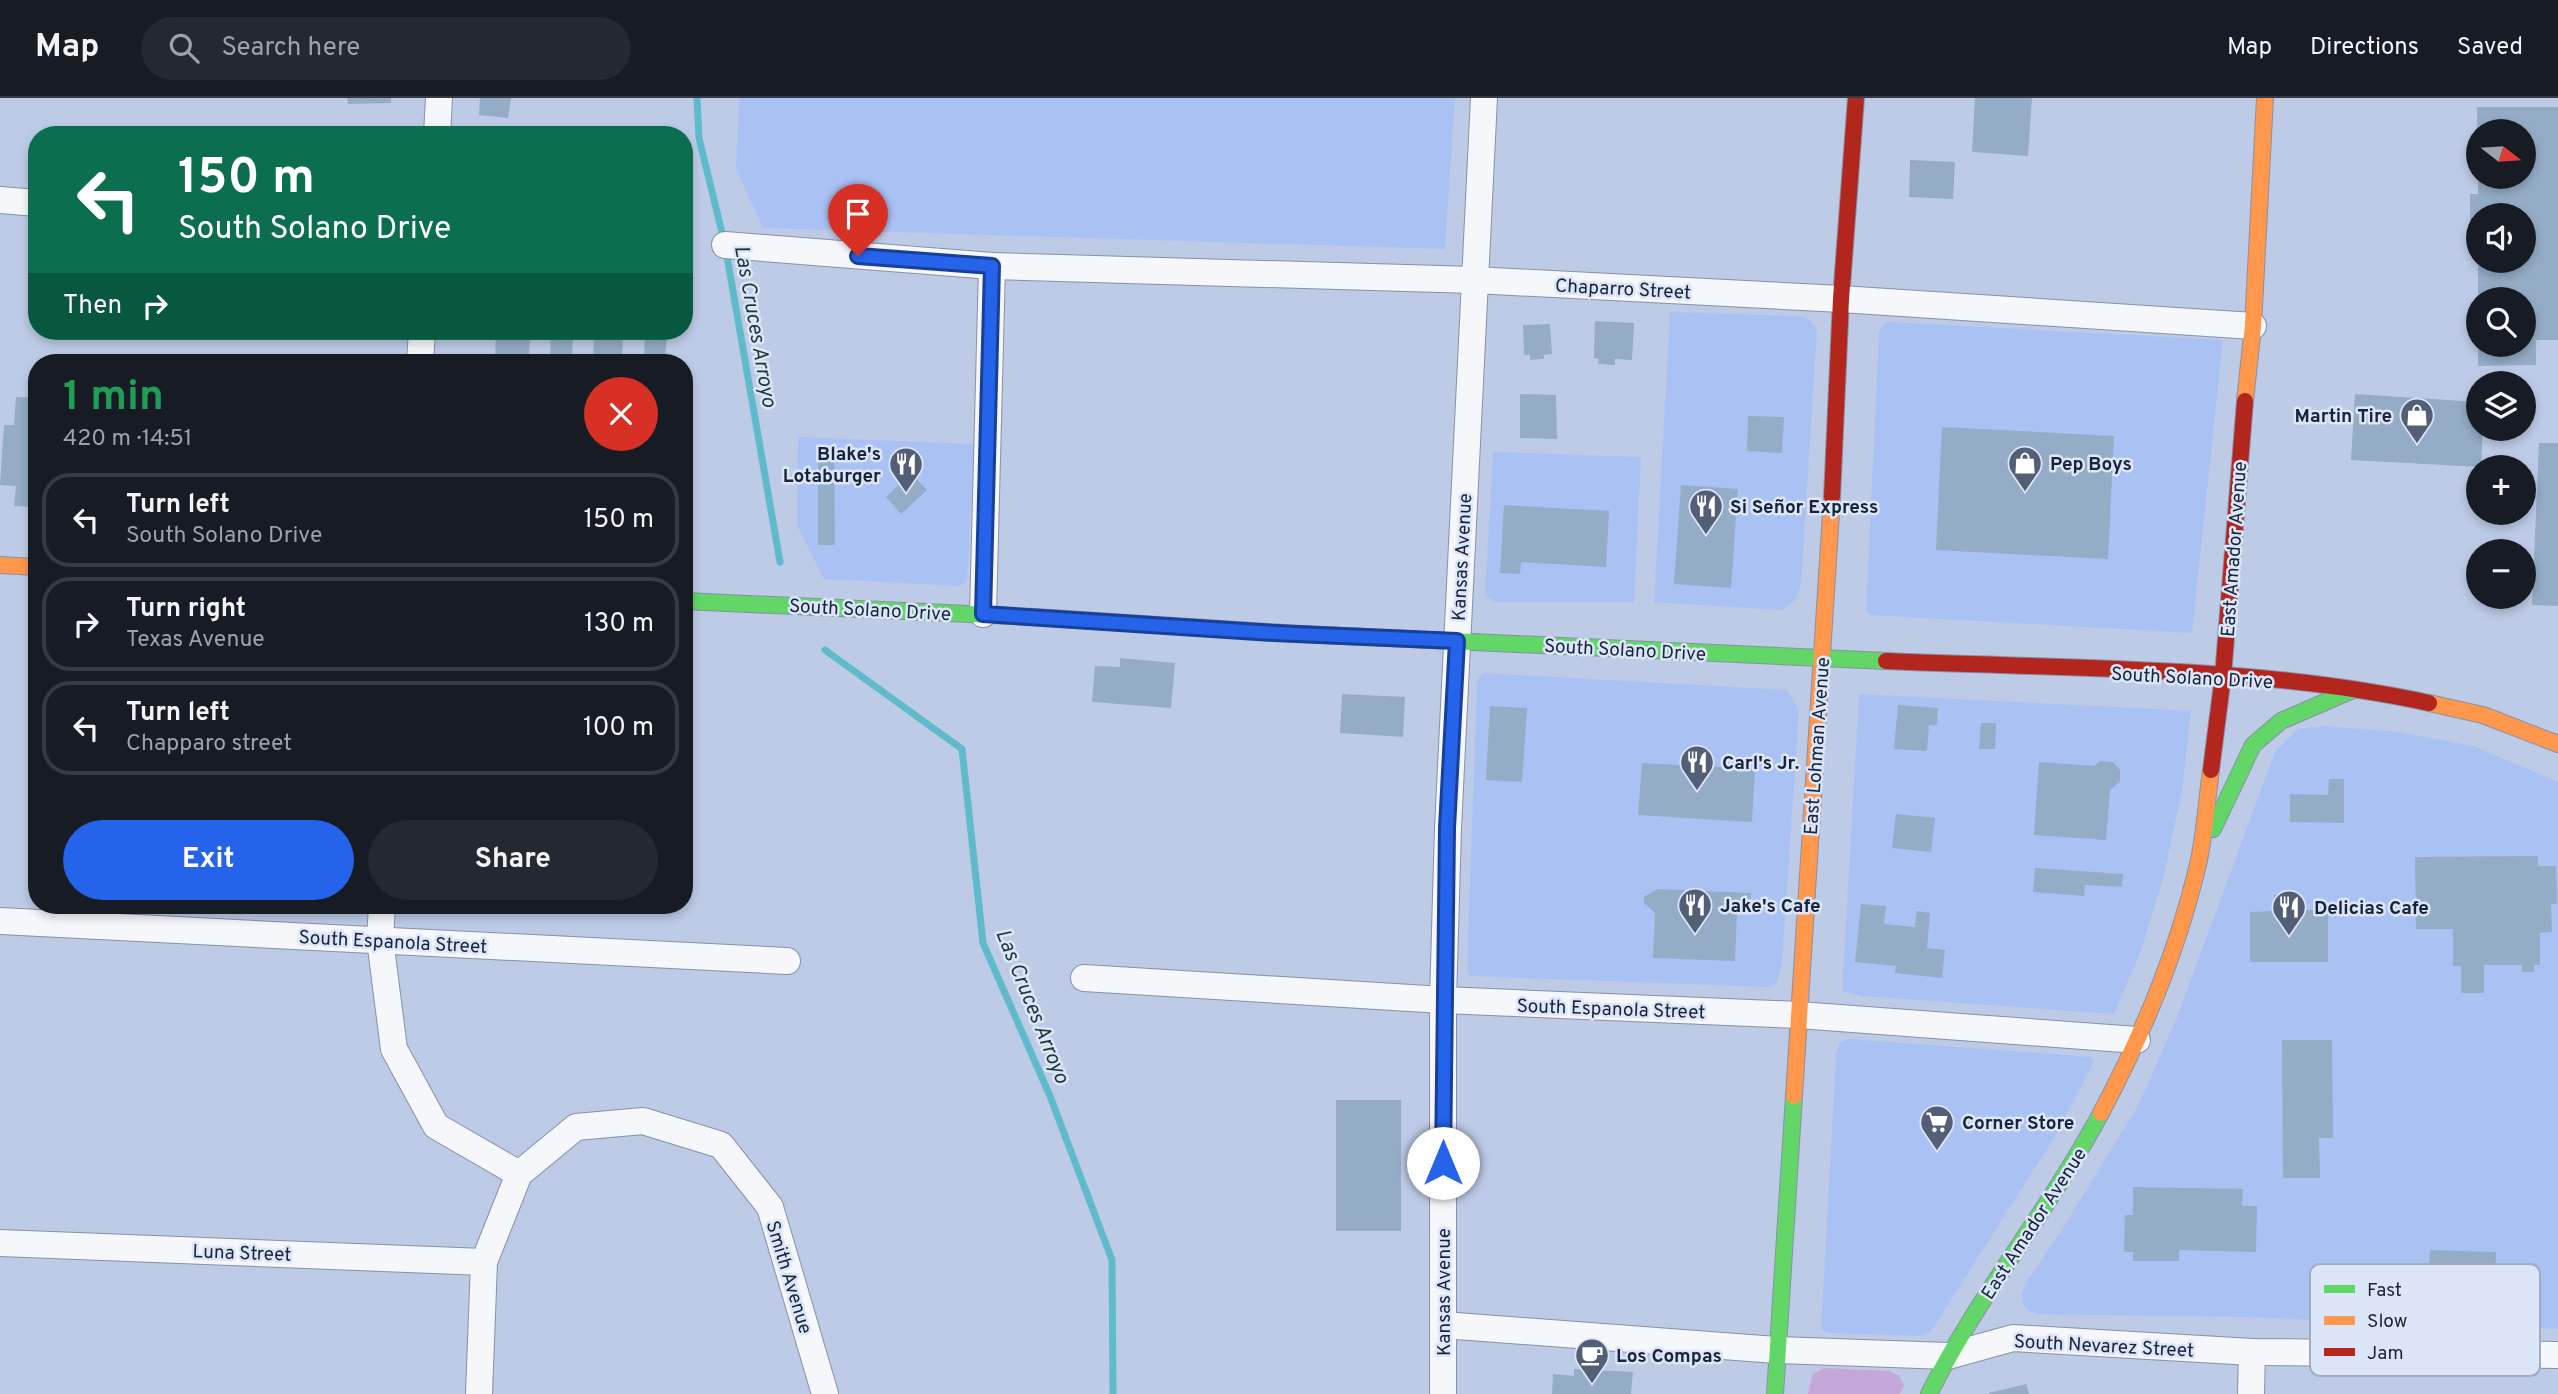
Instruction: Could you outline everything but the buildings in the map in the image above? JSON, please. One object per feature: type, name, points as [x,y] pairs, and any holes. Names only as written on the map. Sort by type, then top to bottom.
[{"type":"main road","name":"East Lohman Avenue","points":[[1775,1394],[1822,659],[1840,299],[1856,98]]},
{"type":"main road","name":"East Amador Avenue","points":[[1929,1394],[1948,1356],[2072,1166],[2137,1040],[2174,947],[2199,858],[2223,676],[2239,462],[2253,326],[2264,98]]},
{"type":"main road","points":[[0,565],[28,567]]},
{"type":"main road","name":"South Solano Drive","points":[[693,601],[983,614],[1274,633],[2223,676],[2359,688],[2483,715],[2558,744]]},
{"type":"main road","points":[[2199,858],[2253,746],[2281,721],[2359,688]]},
{"type":"street","points":[[437,126],[439,98]]},
{"type":"street","name":"Kansas Avenue","points":[[1443,1394],[1443,1000],[1457,641],[1484,98]]},
{"type":"street","points":[[0,200],[28,202]]},
{"type":"street","name":"Chaparro Street","points":[[725,245],[992,266],[1474,280],[1840,299],[2253,326]]},
{"type":"street","points":[[983,614],[992,266]]},
{"type":"street","points":[[381,914],[380,940],[394,1049],[436,1126],[519,1174],[484,1262],[479,1394]]},
{"type":"street","name":"South Espanola Street","points":[[0,921],[787,961]]},
{"type":"street","name":"South Espanola Street","points":[[1084,978],[1443,1000],[1799,1016],[2137,1040]]},
{"type":"street","name":"Smith Avenue","points":[[519,1174],[576,1127],[643,1121],[721,1145],[770,1207],[825,1394]]},
{"type":"street","name":"Luna Street","points":[[0,1243],[484,1262]]},
{"type":"street","name":"South Nevarez Street","points":[[1443,1325],[1776,1350],[1948,1356],[2013,1338],[2252,1352],[2310,1353]]},
{"type":"street","points":[[2251,1394],[2252,1352]]},
{"type":"street","name":"South Nevarez Street","points":[[2540,1355],[2558,1355]]},
{"type":"shaded area","points":[[739,98],[1455,98],[1445,249],[763,228],[736,169]]},
{"type":"shaded area","points":[[1670,312],[1799,316],[1809,319],[1817,330],[1801,584],[1796,599],[1782,610],[1654,602]]},
{"type":"shaded area","points":[[1889,322],[2223,340],[2192,633],[1869,615],[1866,611],[1879,332],[1883,325]]},
{"type":"shaded area","points":[[798,437],[974,444],[967,582],[959,586],[824,579],[797,525]]},
{"type":"shaded area","points":[[1493,452],[1641,457],[1634,602],[1496,602],[1488,598],[1485,594]]},
{"type":"shaded area","points":[[1483,673],[1787,690],[1799,710],[1782,964],[1776,984],[1769,987],[1470,976],[1467,969],[1477,681]]},
{"type":"shaded area","points":[[1859,694],[2191,711],[2182,791],[2163,879],[2141,950],[2114,1014],[1862,996],[1842,991]]},
{"type":"shaded area","points":[[2326,726],[2399,732],[2473,746],[2558,782],[2558,1329],[2540,1328],[2540,1264],[2310,1264],[2310,1320],[2038,1314],[2029,1311],[2023,1304],[2022,1293],[2026,1282],[2058,1236],[2138,1106],[2176,1020],[2275,752],[2298,729]]},
{"type":"shaded area","points":[[1849,1039],[2091,1057],[2094,1061],[2057,1133],[1937,1322],[1930,1331],[1921,1336],[1829,1333],[1821,1330],[1836,1054],[1840,1042]]},
{"type":"shaded area","points":[[1824,1368],[1890,1371],[1899,1376],[1904,1385],[1900,1394],[1808,1394],[1813,1374]]},
{"type":"waterway","name":"Las Cruces Arroyo","points":[[697,98],[699,138],[725,245],[780,562]]},
{"type":"waterway","name":"Las Cruces Arroyo","points":[[825,650],[962,749],[983,943],[1050,1096],[1112,1260],[1113,1394]]},
{"type":"traffic: fast","points":[[693,601],[1034,617]]},
{"type":"traffic: fast","points":[[1301,634],[1886,661]]},
{"type":"traffic: fast","points":[[2213,829],[2253,745],[2281,721],[2353,690]]},
{"type":"traffic: fast","points":[[1775,1394],[1794,1096]]},
{"type":"traffic: fast","points":[[1929,1394],[1969,1322],[2059,1184],[2101,1113]]},
{"type":"traffic: slow","points":[[2245,401],[2253,326],[2265,98]]},
{"type":"traffic: slow","points":[[1794,1096],[1832,497]]},
{"type":"traffic: slow","points":[[0,565],[28,567]]},
{"type":"traffic: slow","points":[[2429,703],[2483,715],[2558,744]]},
{"type":"traffic: slow","points":[[2101,1113],[2145,1021],[2181,925],[2199,860],[2211,770]]},
{"type":"traffic: jam","points":[[1832,497],[1841,299],[1856,98]]},
{"type":"traffic: jam","points":[[2211,770],[2223,676],[2245,401]]},
{"type":"traffic: jam","points":[[1034,617],[1301,634]]},
{"type":"traffic: jam","points":[[1886,661],[2227,675],[2363,691],[2429,703]]},
{"type":"place","name":"Martin Tire","points":[[2417,445]]},
{"type":"place","name":"Pep Boys","points":[[2025,493]]},
{"type":"place","name":"Blake's Lotaburger","points":[[906,494]]},
{"type":"place","name":"Si Señor Express","points":[[1706,536]]},
{"type":"place","name":"Carl's Jr.","points":[[1697,792]]},
{"type":"place","name":"Jake's Cafe","points":[[1695,935]]},
{"type":"place","name":"Delicias Cafe","points":[[2289,937]]},
{"type":"place","name":"Corner Store","points":[[1937,1152]]},
{"type":"place","name":"Los Compas","points":[[1592,1385]]},
{"type":"route","points":[[858,256],[992,266],[983,614],[1274,633],[1457,641],[1447,828],[1443,1163]]}]
